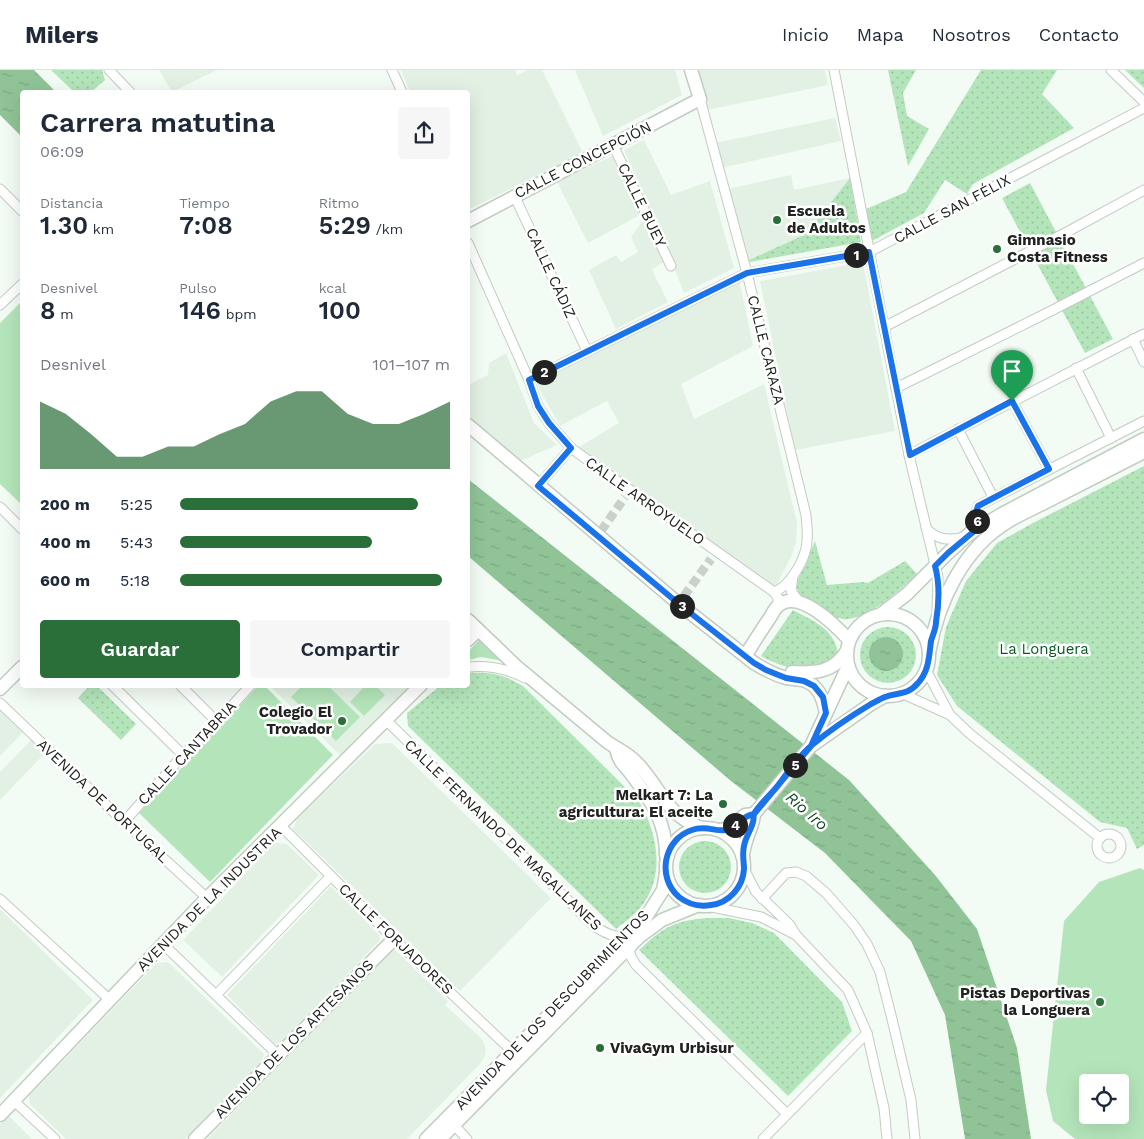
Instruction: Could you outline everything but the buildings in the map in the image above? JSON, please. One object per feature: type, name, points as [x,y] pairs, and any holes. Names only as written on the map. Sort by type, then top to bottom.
[{"type":"street","points":[[109,70],[128,90]]},
{"type":"street","points":[[392,70],[401,90]]},
{"type":"street","name":"CALLE CARAZA","points":[[691,70],[747,273],[806,516],[808,534],[805,552],[792,576],[780,589],[774,592]]},
{"type":"street","points":[[834,70],[896,388],[935,566],[939,588],[936,624]]},
{"type":"street","points":[[1111,70],[1144,102]]},
{"type":"street","name":"CALLE CONCEPCIÓN","points":[[470,219],[700,99]]},
{"type":"street","name":"CALLE SAN FÉLIX","points":[[529,380],[747,273],[869,252],[1144,108]]},
{"type":"street","name":"CALLE BUEY","points":[[613,145],[672,266]]},
{"type":"street","points":[[0,189],[20,209]]},
{"type":"street","points":[[884,327],[1144,190]]},
{"type":"street","name":"CALLE CÁDIZ","points":[[514,195],[587,351]]},
{"type":"street","name":"CALLE ARROYUELO","points":[[470,247],[529,380],[538,406],[549,423],[571,448],[627,494],[713,555],[774,592]]},
{"type":"street","points":[[896,388],[1047,314],[1144,263]]},
{"type":"street","points":[[0,305],[20,286]]},
{"type":"street","points":[[910,455],[1144,334]]},
{"type":"street","points":[[1133,339],[1144,362]]},
{"type":"street","points":[[1076,368],[1111,438]]},
{"type":"street","points":[[1012,401],[1049,469]]},
{"type":"street","points":[[978,528],[976,509],[978,506],[1144,421]]},
{"type":"street","points":[[470,427],[538,486],[682,600],[754,663],[786,678],[804,681],[814,686],[823,697],[826,713]]},
{"type":"street","points":[[958,429],[993,497]]},
{"type":"street","points":[[746,655],[789,671],[816,672],[830,669],[838,663],[848,646],[853,632],[865,620],[882,614],[907,594],[966,537],[978,528],[1144,439]]},
{"type":"street","points":[[538,486],[571,448]]},
{"type":"street","points":[[746,655],[778,606],[788,601],[800,603],[819,612],[836,626],[848,646],[848,666],[851,674],[862,687],[877,695],[902,694],[917,685],[926,670],[936,624],[947,594],[967,558],[980,544],[1008,521],[1144,452]]},
{"type":"street","points":[[0,507],[20,527]]},
{"type":"street","points":[[926,528],[932,535],[943,540],[966,537]]},
{"type":"street","points":[[792,576],[791,591],[800,603]]},
{"type":"street","points":[[774,592],[778,598],[778,606]]},
{"type":"street","points":[[882,614],[899,615],[914,623],[925,637],[929,653]]},
{"type":"street","points":[[470,622],[538,685],[616,749],[626,752],[639,765],[665,802],[680,818],[702,828],[719,830],[728,829],[745,815],[754,814]]},
{"type":"street","points":[[470,638],[478,630]]},
{"type":"street","points":[[811,746],[848,666]]},
{"type":"street","points":[[470,667],[497,667],[516,673],[538,685]]},
{"type":"street","points":[[0,689],[20,668]]},
{"type":"street","points":[[926,670],[950,715],[969,733],[1100,838]]},
{"type":"street","points":[[115,688],[183,754]]},
{"type":"street","points":[[183,688],[217,722]]},
{"type":"street","name":"CALLE CANTABRIA","points":[[124,822],[183,754],[217,722],[248,688]]},
{"type":"street","name":"AVENIDA DE LA INDUSTRIA","points":[[0,1115],[207,898],[418,688]]},
{"type":"street","points":[[902,694],[950,715]]},
{"type":"street","points":[[703,906],[722,902],[735,892],[740,885],[744,865],[744,846],[753,823],[754,814],[811,746],[885,696]]},
{"type":"street","name":"AVENIDA DE PORTUGAL","points":[[0,703],[124,822],[207,898]]},
{"type":"street","name":"CALLE FERNANDO DE MAGALLANES","points":[[387,721],[594,926],[605,934],[628,941]]},
{"type":"street","points":[[616,749],[619,760],[654,806],[666,842],[666,873],[672,888],[677,894],[691,904],[761,917],[796,935]]},
{"type":"street","name":"CALLE FORJADORES","points":[[281,826],[394,939],[512,1051]]},
{"type":"street","points":[[666,857],[674,842],[680,836],[702,828]]},
{"type":"street","points":[[719,830],[738,846],[750,884],[848,990],[867,1033],[884,1108],[887,1139]]},
{"type":"street","points":[[762,898],[786,873],[796,872],[806,876],[826,894],[854,925],[867,944],[880,972],[892,1019],[911,1100],[915,1139]]},
{"type":"street","name":"AVENIDA DE LOS DESCUBRIMIENTOS","points":[[440,1139],[628,941],[663,890],[666,873]]},
{"type":"street","points":[[216,995],[331,876]]},
{"type":"street","points":[[0,899],[110,1000]]},
{"type":"street","name":"AVENIDA DE LOS DESCUBRIMIENTOS","points":[[426,1139],[512,1051],[628,941],[662,920],[703,906]]},
{"type":"street","name":"AVENIDA DE LOS ARTESANOS","points":[[195,1139],[394,939]]},
{"type":"street","points":[[628,941],[631,956],[646,976],[787,1114]]},
{"type":"street","points":[[163,944],[278,1056]]},
{"type":"street","points":[[763,1139],[867,1033]]},
{"type":"street","points":[[14,1101],[56,1139]]},
{"type":"street","points":[[454,1125],[468,1139]]},
{"type":"shaded area","points":[[159,70],[217,70],[176,90],[171,90]]},
{"type":"shaded area","points":[[401,70],[515,70],[517,75],[528,70],[542,70],[583,153],[470,209],[470,90],[409,90]]},
{"type":"shaded area","points":[[575,70],[675,70],[682,95],[603,136]]},
{"type":"shaded area","points":[[696,70],[825,70],[828,85],[707,110]]},
{"type":"shaded area","points":[[835,118],[841,141],[721,168],[715,143]]},
{"type":"shaded area","points":[[644,140],[671,195],[710,181],[734,268],[684,293],[656,222],[624,150]]},
{"type":"shaded area","points":[[612,156],[640,215],[588,243],[557,182]]},
{"type":"shaded area","name":"Escuela de Adultos","points":[[791,175],[794,190],[850,178],[806,234],[749,260],[728,189]]},
{"type":"shaded area","points":[[643,220],[663,262],[652,270],[668,302],[616,329],[589,270],[616,255],[621,262],[638,252],[631,237]]},
{"type":"shaded area","points":[[863,262],[895,431],[795,450],[760,281]]},
{"type":"shaded area","points":[[739,279],[753,346],[681,384],[694,419],[764,384],[797,523],[796,542],[792,555],[775,588],[577,448],[619,423],[607,401],[560,426],[536,383]]},
{"type":"shaded area","points":[[506,353],[534,423],[557,445],[513,464],[470,427],[470,384],[488,375],[489,363]]},
{"type":"shaded area","name":"Colegio El Trovador","points":[[272,688],[409,688],[342,757]]},
{"type":"shaded area","points":[[0,709],[23,732],[0,756]]},
{"type":"shaded area","points":[[32,739],[45,753],[0,800],[0,772]]},
{"type":"shaded area","points":[[392,743],[551,898],[460,991],[293,829],[297,819],[375,744]]},
{"type":"shaded area","points":[[274,843],[287,844],[319,875],[222,977],[183,940]]},
{"type":"shaded area","points":[[331,886],[379,935],[380,940],[282,1042],[275,1044],[227,995]]},
{"type":"shaded area","points":[[0,909],[93,1000],[0,1098]]},
{"type":"shaded area","points":[[393,948],[448,1001],[445,1005],[480,1037],[486,1050],[480,1064],[407,1139],[207,1139]]},
{"type":"shaded area","points":[[168,962],[264,1054],[263,1059],[185,1139],[66,1139],[30,1104],[29,1096],[157,963]]},
{"type":"shaded area","points":[[9,1116],[32,1139],[0,1139],[0,1125]]},
{"type":"green space","points":[[51,70],[102,70],[105,80],[93,90],[72,90]]},
{"type":"green space","points":[[888,70],[916,70],[903,93],[907,116],[929,129],[908,166]]},
{"type":"green space","points":[[981,70],[1057,70],[1042,94],[1074,128],[973,184],[967,194],[945,180],[924,213],[872,241],[866,209],[906,192]]},
{"type":"green space","points":[[1125,70],[1144,70],[1144,88]]},
{"type":"green space","points":[[850,178],[861,242],[750,262],[749,260],[806,234]]},
{"type":"green space","points":[[1030,183],[1113,339],[1085,353],[1002,198]]},
{"type":"green space","points":[[20,303],[20,503],[0,484],[0,323]]},
{"type":"green space","name":"La Longuera","points":[[1144,466],[1144,845],[1137,849],[1127,828],[1100,822],[957,706],[937,675],[946,627],[966,581],[997,543]]},
{"type":"green space","points":[[815,541],[827,585],[868,583],[905,561],[917,574],[893,596],[872,610],[852,619],[838,618],[799,595],[796,584]]},
{"type":"green space","points":[[793,610],[821,626],[836,644],[838,653],[822,667],[808,670],[794,669],[761,656]]},
{"type":"green space","points":[[882,627],[894,627],[904,631],[912,639],[916,655],[912,671],[904,679],[894,683],[882,683],[872,679],[864,671],[860,661],[860,649],[864,639],[872,631]]},
{"type":"green space","points":[[480,639],[503,661],[481,657],[470,660],[470,650]]},
{"type":"green space","points":[[470,673],[497,675],[523,686],[639,801],[646,814],[655,841],[656,869],[648,896],[638,911],[616,929],[408,726],[407,713],[437,688],[470,688]]},
{"type":"green space","points":[[87,688],[99,688],[136,724],[121,740],[78,698]]},
{"type":"green space","points":[[256,688],[267,688],[333,755],[210,882],[139,813]]},
{"type":"green space","points":[[300,688],[330,688],[360,717],[336,741],[291,697]]},
{"type":"green space","points":[[363,688],[378,688],[385,695],[364,716],[350,702]]},
{"type":"green space","points":[[705,841],[715,843],[723,849],[729,857],[731,867],[729,877],[723,885],[715,891],[705,893],[695,891],[687,885],[681,877],[679,867],[681,857],[687,849],[695,843]]},
{"type":"green space","name":"Pistas Deportivas la Longuera","points":[[1140,868],[1144,870],[1144,1139],[1075,1139],[1053,1121],[1046,1090],[1064,921],[1099,882]]},
{"type":"green space","points":[[707,918],[729,918],[752,923],[774,933],[842,1002],[852,1031],[788,1096],[639,950],[670,926],[686,921]]},
{"type":"water","points":[[0,70],[34,70],[54,90],[20,90],[20,135],[0,115]]},
{"type":"water","name":"Rio Iro","points":[[470,481],[849,780],[935,875],[977,929],[1017,1048],[1031,1139],[965,1139],[945,1015],[911,941],[825,853],[731,781],[470,558]]},
{"type":"water","points":[[886,637],[893,638],[898,642],[902,647],[902,661],[898,666],[893,670],[886,671],[879,670],[874,666],[870,661],[869,654],[870,647],[874,642],[879,638]]},
{"type":"tunnel","points":[[601,531],[625,497]]},
{"type":"tunnel","points":[[684,596],[711,559]]},
{"type":"place","name":"Escuela de Adultos","points":[[777,220]]},
{"type":"place","name":"Gimnasio Costa Fitness","points":[[997,249]]},
{"type":"place","name":"Colegio El Trovador","points":[[342,721]]},
{"type":"place","name":"Melkart 7: La agricultura: El aceite","points":[[723,804]]},
{"type":"place","name":"Pistas Deportivas la Longuera","points":[[1100,1002]]},
{"type":"place","name":"VivaGym Urbisur","points":[[600,1048]]},
{"type":"route","points":[[1012,401],[910,455],[869,252],[747,273],[529,380],[538,406],[549,423],[571,448],[538,486],[679,604],[754,663],[786,678],[804,681],[814,686],[823,697],[826,713],[811,746],[754,814],[745,815],[739,822],[728,829],[694,829],[680,836],[674,842],[666,857],[666,873],[672,888],[683,900],[691,904],[707,906],[715,905],[730,897],[740,885],[743,877],[744,846],[753,823],[754,814],[783,780],[811,746],[871,704],[885,696],[902,694],[910,690],[922,678],[929,662],[932,636],[936,624],[939,588],[935,566],[970,533],[978,528],[976,515],[978,506],[1049,469],[1012,401]]}]
